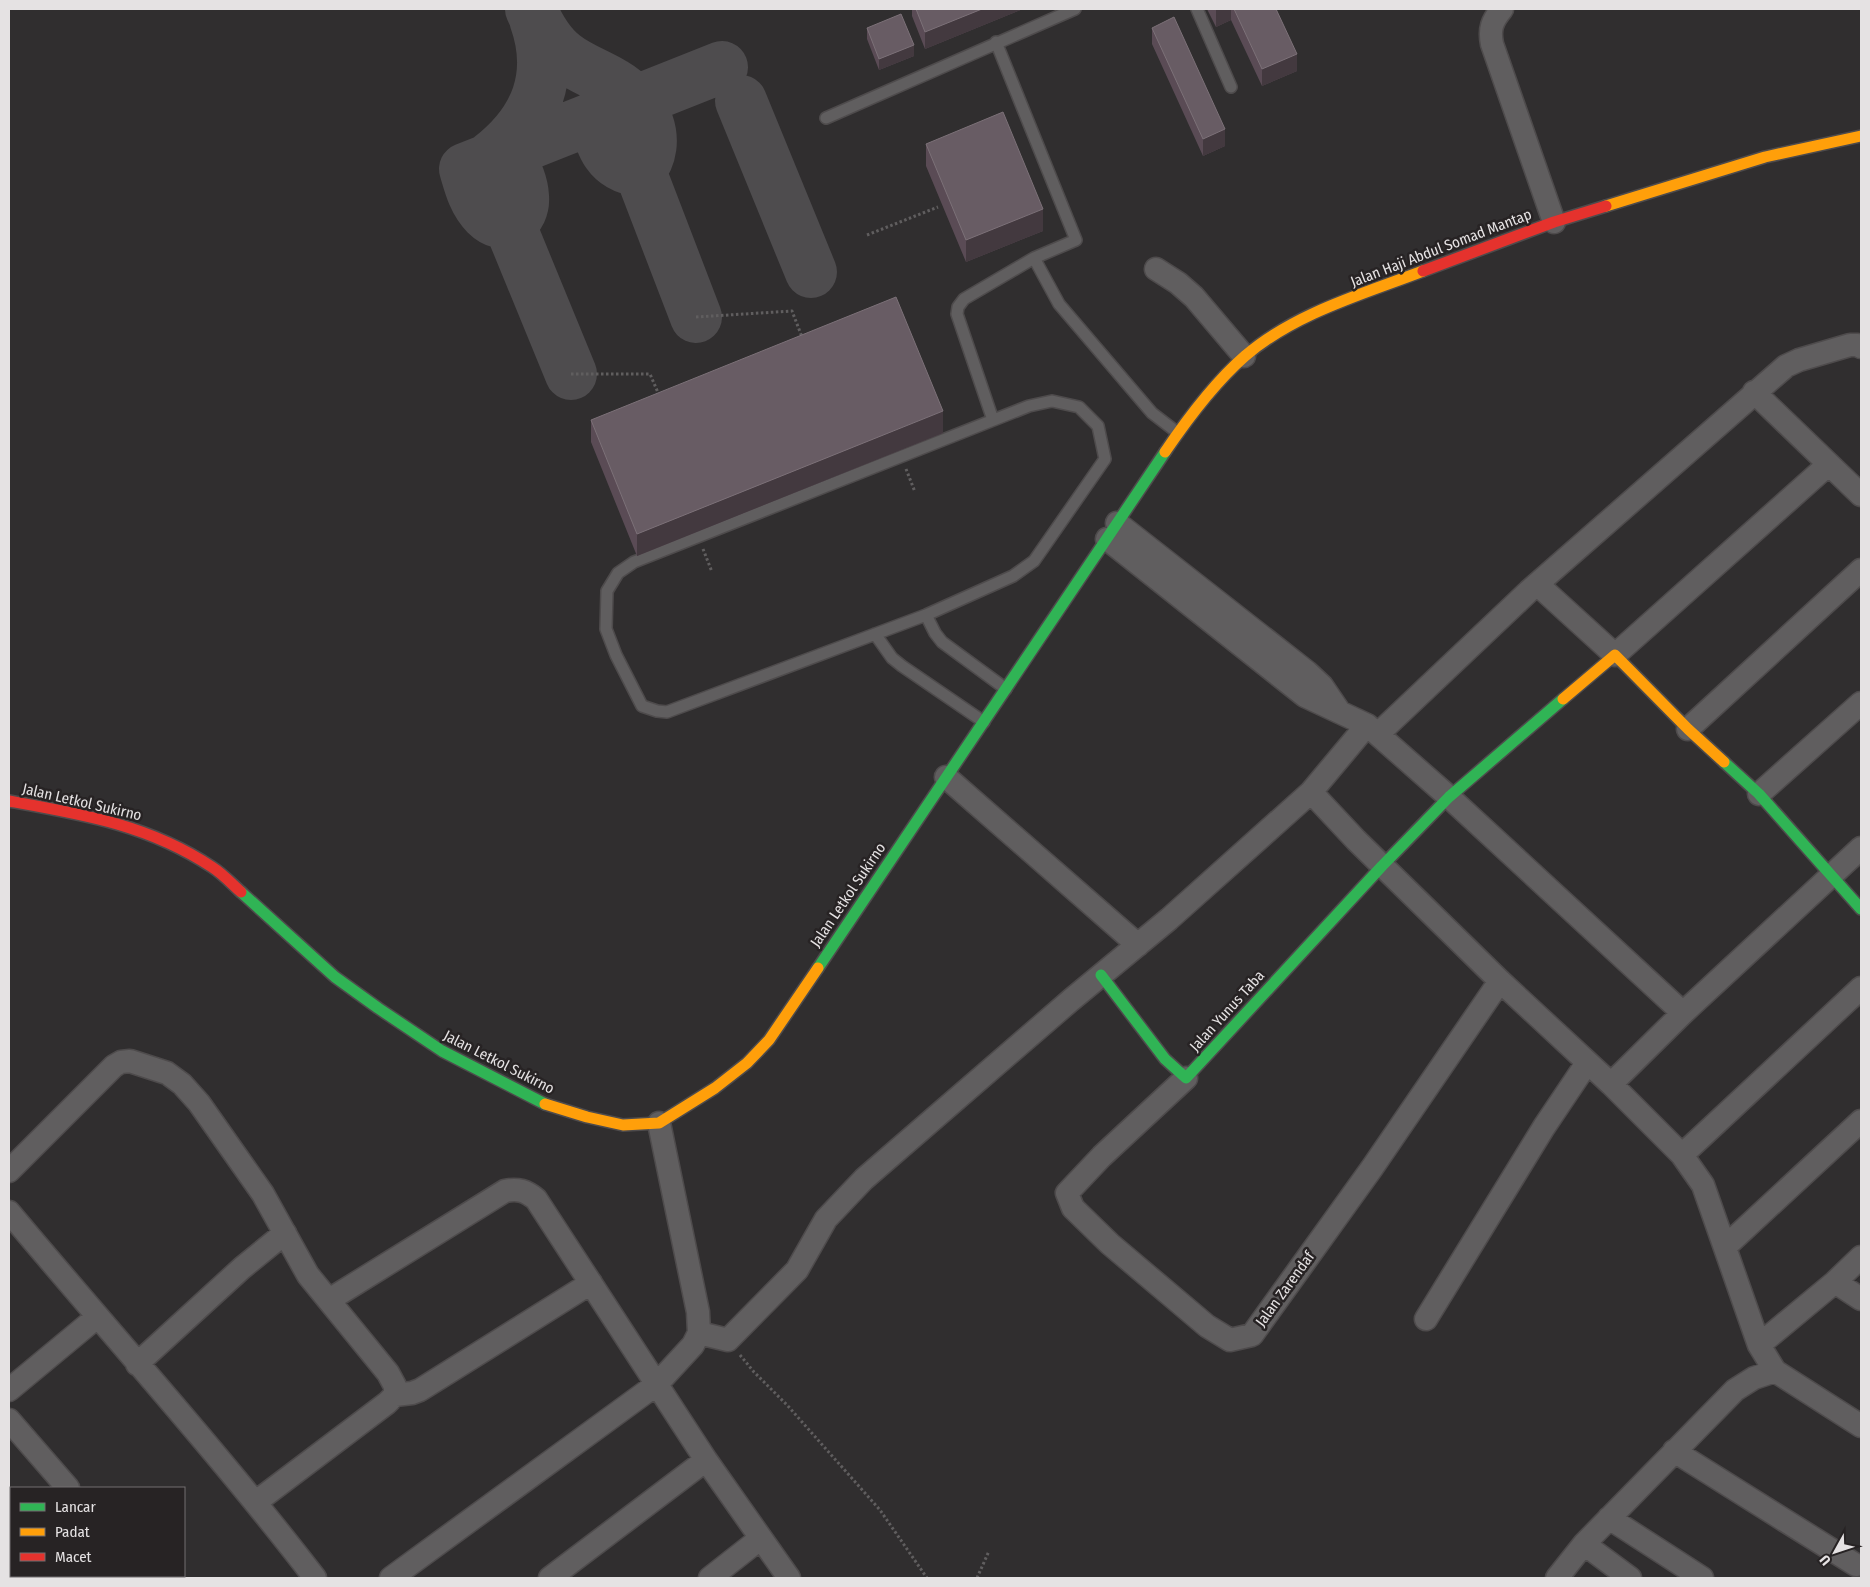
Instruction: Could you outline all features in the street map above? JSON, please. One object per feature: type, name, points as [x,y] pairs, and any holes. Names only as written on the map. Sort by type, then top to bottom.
[{"type":"main road","name":"Jalan Haji Abdul Somad Mantap","points":[[1112,532],[1178,433],[1229,371],[1244,356],[1284,328],[1321,310],[1554,222],[1765,157],[1861,136]]},
{"type":"main road","name":"Jalan Letkol Sukirno","points":[[9,801],[82,814],[138,829],[181,848],[214,868],[335,977],[378,1008],[442,1051],[538,1102],[587,1118],[623,1125],[659,1123],[715,1088],[747,1063],[769,1040],[1112,532]]},
{"type":"main road","points":[[1615,655],[1688,729],[1759,794],[1832,874],[1861,909]]},
{"type":"main road","name":"Jalan Yunus Taba","points":[[1186,1078],[1382,866],[1450,797],[1615,655]]},
{"type":"main road","points":[[1101,975],[1165,1059],[1186,1078]]},
{"type":"street","points":[[1502,9],[1491,25],[1492,44],[1554,222]]},
{"type":"street","points":[[1156,269],[1178,283],[1194,297],[1244,356]]},
{"type":"street","points":[[699,1333],[728,1340],[796,1270],[826,1219],[864,1179],[1138,945],[1311,792],[1372,729],[1754,392],[1790,363],[1854,345],[1861,347]]},
{"type":"street","points":[[1754,392],[1861,495]]},
{"type":"street","points":[[1537,584],[1615,655],[1829,464]]},
{"type":"street","points":[[1112,532],[1307,672],[1322,686],[1340,711],[1372,729],[1450,797],[1684,1013]]},
{"type":"street","points":[[1688,729],[1861,570]]},
{"type":"street","points":[[1759,794],[1861,703]]},
{"type":"street","points":[[946,777],[1138,945]]},
{"type":"street","points":[[1311,792],[1382,866],[1500,982],[1611,1084],[1682,1155],[1703,1185],[1759,1345],[1775,1371],[1861,1426]]},
{"type":"street","points":[[1611,1084],[1684,1013],[1861,848]]},
{"type":"street","name":"Jalan Zarendaf","points":[[1186,1078],[1102,1156],[1067,1193],[1073,1208],[1110,1244],[1208,1326],[1230,1340],[1252,1335],[1378,1160],[1500,982]]},
{"type":"street","points":[[1682,1155],[1861,988]]},
{"type":"street","points":[[9,1171],[120,1062],[130,1061],[167,1074],[182,1084],[199,1103],[263,1194],[308,1275],[388,1373],[395,1386],[395,1395]]},
{"type":"street","points":[[1426,1319],[1544,1127],[1587,1063]]},
{"type":"street","points":[[1725,1247],[1861,1121]]},
{"type":"street","points":[[391,1578],[657,1384],[693,1344],[699,1333],[698,1312],[659,1123]]},
{"type":"street","points":[[328,1300],[506,1191],[516,1189],[527,1192],[536,1198],[706,1460],[789,1578]]},
{"type":"street","points":[[9,1212],[256,1502],[315,1578]]},
{"type":"street","points":[[137,1364],[242,1268],[285,1233]]},
{"type":"street","points":[[1759,1345],[1861,1257]]},
{"type":"street","points":[[1834,1282],[1861,1299]]},
{"type":"street","points":[[256,1502],[395,1395],[420,1390],[592,1283]]},
{"type":"street","points":[[9,1390],[97,1317]]},
{"type":"street","points":[[1557,1578],[1584,1544],[1734,1390],[1754,1378],[1775,1371]]},
{"type":"street","points":[[9,1420],[67,1487]]},
{"type":"street","points":[[1674,1451],[1854,1568]]},
{"type":"street","points":[[550,1578],[706,1460]]},
{"type":"street","points":[[1610,1518],[1702,1578]]},
{"type":"street","points":[[710,1578],[761,1538]]},
{"type":"street","points":[[1584,1544],[1630,1578]]},
{"type":"lane","points":[[826,118],[1075,9]]},
{"type":"lane","points":[[1196,9],[1231,87]]},
{"type":"lane","points":[[993,420],[957,314],[958,307],[964,299],[1034,258],[1076,240],[996,42]]},
{"type":"lane","points":[[1034,258],[1059,304],[1152,413],[1178,433]]},
{"type":"lane","points":[[1052,401],[1079,406],[1098,426],[1105,459],[1034,561],[1013,576],[926,615],[667,712],[656,711],[642,706],[616,655],[606,629],[606,591],[618,573],[634,562],[901,457],[1029,406],[1052,401]]},
{"type":"lane","points":[[926,615],[942,642],[1006,689]]},
{"type":"lane","points":[[874,634],[892,658],[984,722]]},
{"type":"path","points":[[867,235],[938,208]]},
{"type":"path","points":[[696,317],[792,311],[806,346]]},
{"type":"path","points":[[570,374],[650,374],[659,397]]},
{"type":"path","points":[[901,457],[915,492]]},
{"type":"path","points":[[698,537],[712,572]]},
{"type":"path","points":[[728,1340],[754,1372],[787,1405],[880,1510],[927,1578]]},
{"type":"path","points":[[977,1578],[989,1551]]},
{"type":"building","points":[[916,9],[982,9],[925,32]]},
{"type":"building","points":[[1234,9],[1276,9],[1297,54],[1262,69]]},
{"type":"building","points":[[901,14],[914,45],[879,59],[867,28]]},
{"type":"building","points":[[1174,17],[1225,129],[1203,139],[1152,28]]},
{"type":"building","points":[[1003,112],[1043,209],[966,240],[926,144]]},
{"type":"building","points":[[896,297],[943,411],[637,534],[591,420]]},
{"type":"taxiway","points":[[531,9],[544,35],[558,51],[576,64],[608,80],[635,101],[648,123],[650,135],[647,159],[640,171],[620,165],[607,153],[600,137],[595,117]]},
{"type":"taxiway","points":[[491,157],[520,128],[538,96],[542,78],[543,59],[541,40],[535,19]]},
{"type":"taxiway","points":[[507,152],[510,158],[515,168],[519,179],[523,204],[517,217],[506,223],[493,219],[478,204],[465,169],[722,67]]},
{"type":"taxiway","points":[[741,101],[811,272]]},
{"type":"taxiway","points":[[640,171],[696,317]]},
{"type":"taxiway","points":[[509,223],[571,374]]},
{"type":"traffic: fast","points":[[818,968],[1165,452]]},
{"type":"traffic: fast","points":[[1101,975],[1165,1059],[1186,1078],[1382,866],[1449,797],[1563,699]]},
{"type":"traffic: fast","points":[[1724,762],[1759,794],[1861,909]]},
{"type":"traffic: fast","points":[[241,892],[335,977],[378,1008],[442,1051],[545,1104]]},
{"type":"traffic: slow","points":[[1606,206],[1765,157],[1861,136]]},
{"type":"traffic: slow","points":[[1165,452],[1212,389],[1245,356],[1265,341],[1307,316],[1423,271]]},
{"type":"traffic: slow","points":[[1563,699],[1615,655],[1688,729],[1724,762]]},
{"type":"traffic: slow","points":[[545,1104],[587,1117],[623,1125],[659,1123],[715,1088],[747,1063],[769,1040],[818,968]]},
{"type":"traffic: jam","points":[[1423,271],[1554,222],[1606,206]]},
{"type":"traffic: jam","points":[[9,801],[63,811],[139,831],[188,853],[216,870],[241,892]]}]
